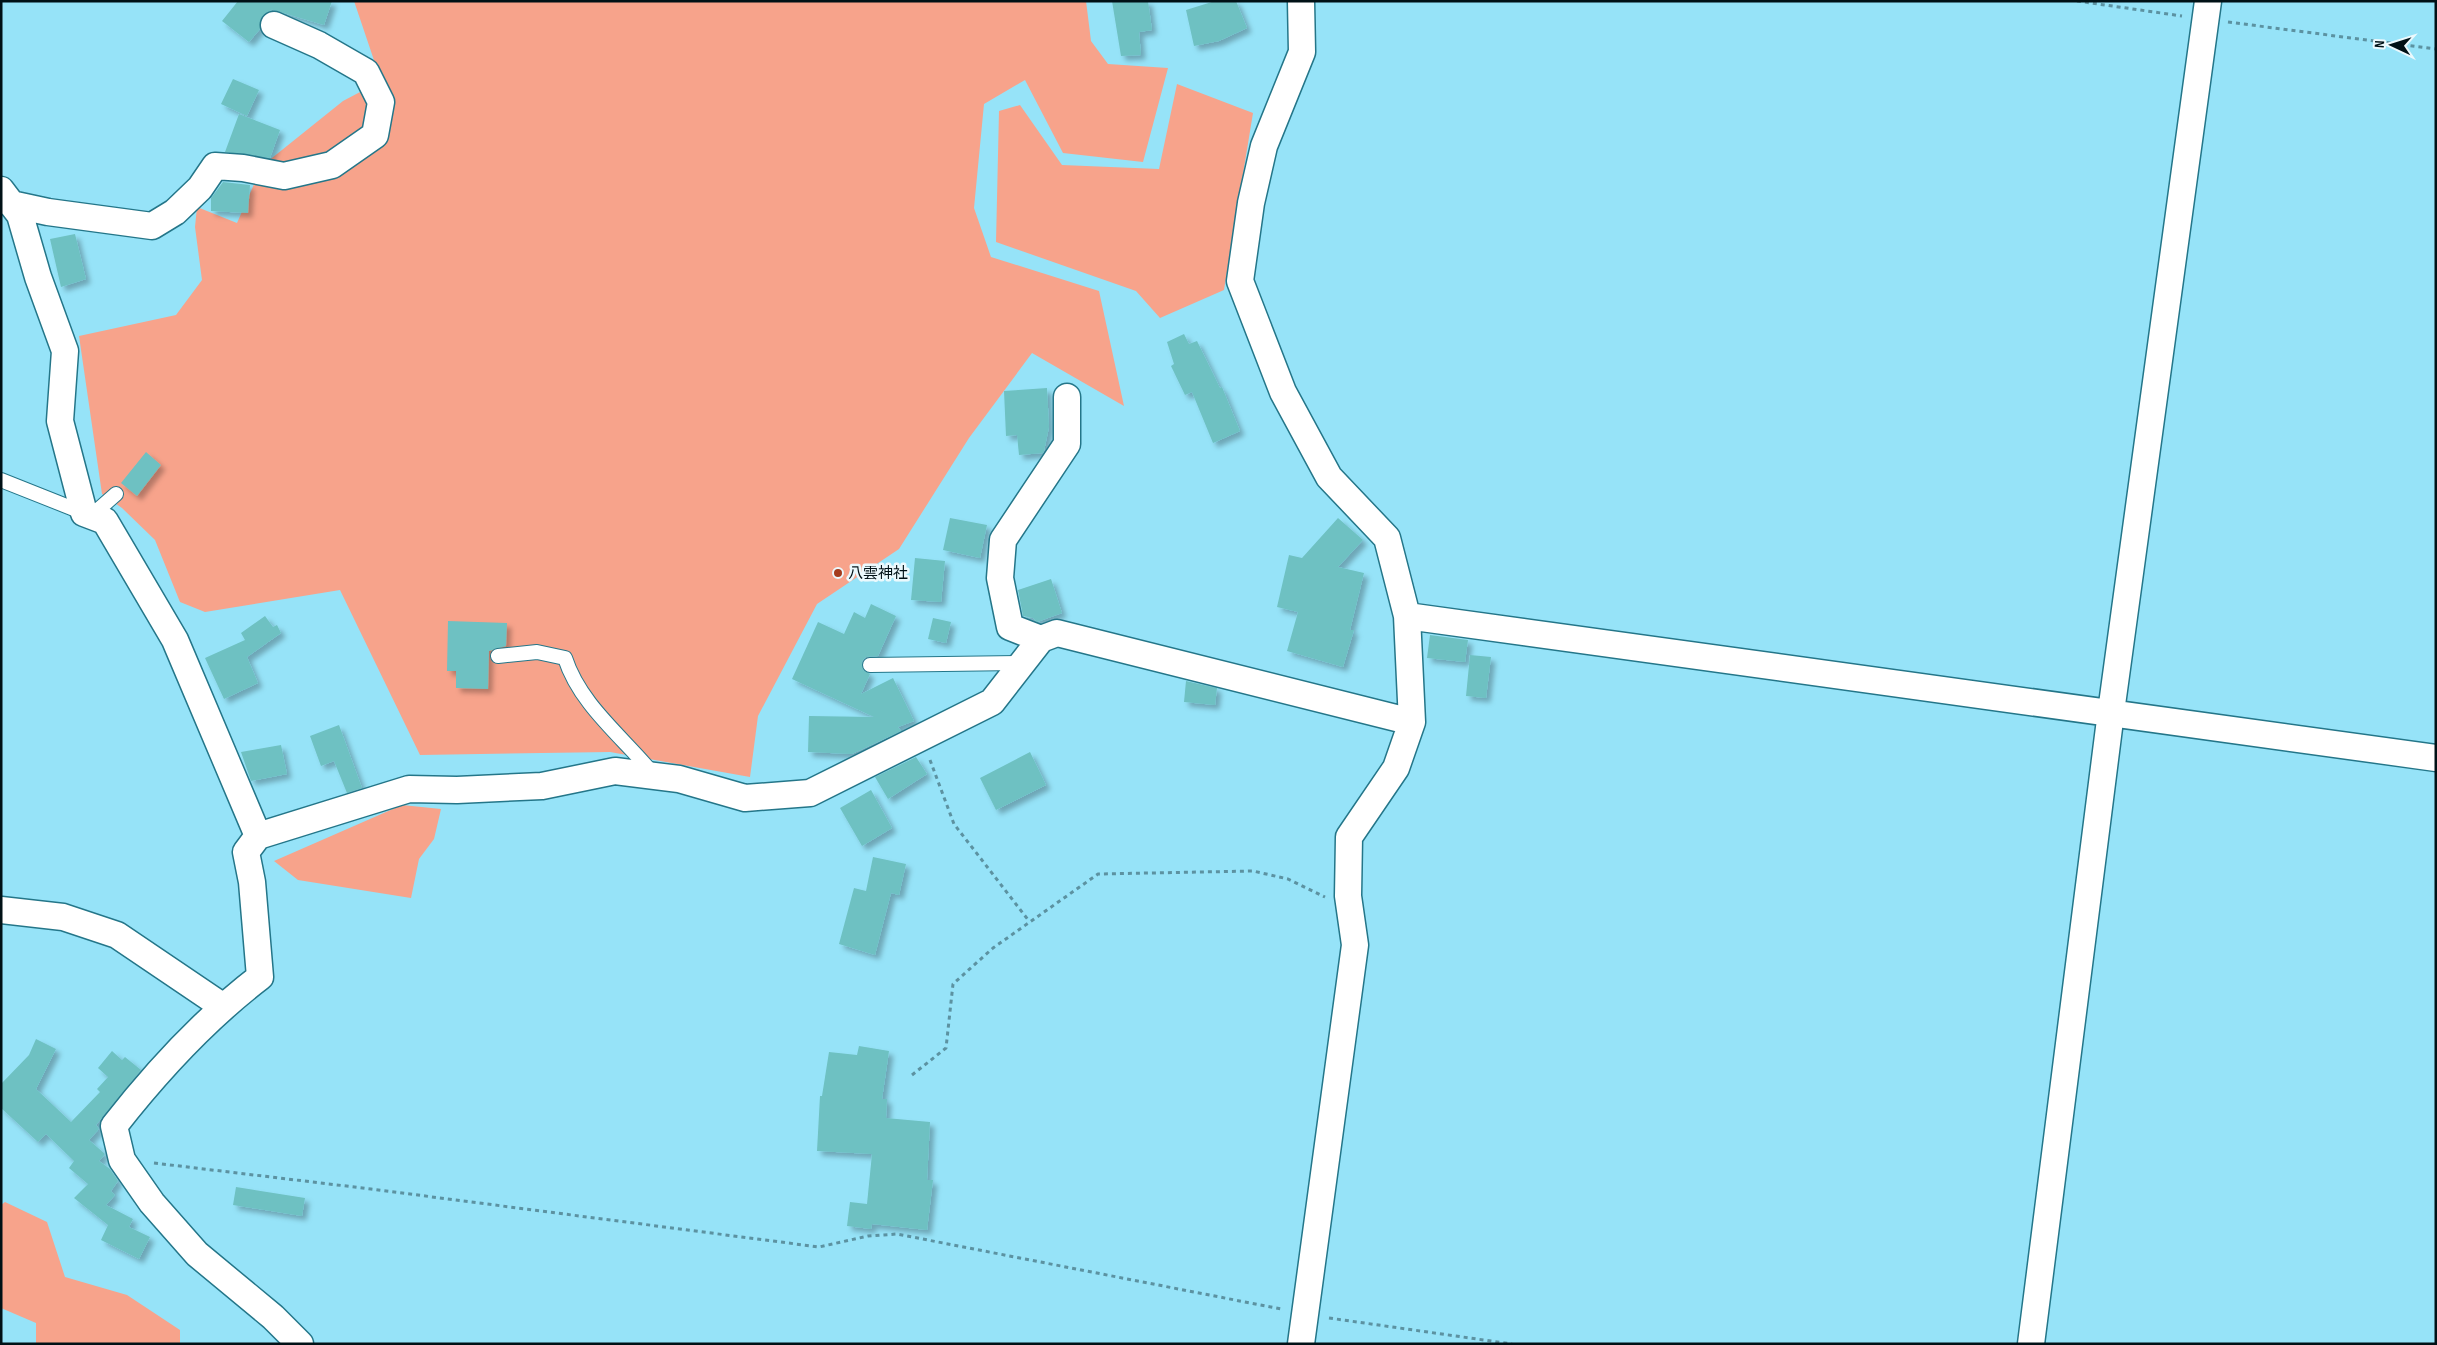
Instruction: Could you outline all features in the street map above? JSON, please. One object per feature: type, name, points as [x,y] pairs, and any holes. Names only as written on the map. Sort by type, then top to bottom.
[{"type":"street","points":[[1301,1],[1302,52],[1264,146],[1251,203],[1240,281],[1283,392],[1328,477],[1387,538],[1407,616],[1412,722],[1396,768],[1349,837],[1348,896],[1355,945],[1301,1344]]},
{"type":"street","points":[[2031,1344],[2111,712],[2207,10]]},
{"type":"street","points":[[6,197],[48,212],[152,226],[175,212],[200,188],[215,166],[242,168],[284,176],[332,165],[376,135],[381,102],[366,72],[319,46],[274,25]]},
{"type":"street","points":[[6,197],[20,215],[38,277],[65,351],[60,421],[88,515],[105,521],[175,640],[258,836]]},
{"type":"street","points":[[1041,639],[1010,627],[1000,578],[1003,540],[1067,444],[1067,397]]},
{"type":"street","points":[[1407,616],[2436,758]]},
{"type":"street","points":[[300,1344],[273,1317],[196,1254],[152,1203],[122,1160],[114,1126],[137,1096],[222,1006],[260,976],[252,882],[246,852],[258,836],[409,789],[456,790],[542,786],[615,771],[678,779],[744,798],[810,792],[992,702],[1041,639],[1057,633],[1412,722]]},
{"type":"street","points":[[1,910],[63,917],[117,935],[222,1006]]},
{"type":"lane","points":[[1,480],[88,515],[116,494]]},
{"type":"lane","points":[[498,656],[537,652],[564,658],[570,676],[592,707],[634,750],[655,776]]},
{"type":"lane","points":[[870,665],[1022,663]]},
{"type":"path","points":[[2077,1],[2207,10],[2436,49]]},
{"type":"path","points":[[922,738],[954,824],[1029,921]]},
{"type":"path","points":[[912,1075],[946,1048],[954,984],[993,948],[1098,874],[1253,871],[1288,879],[1328,899],[1352,921]]},
{"type":"path","points":[[122,1160],[381,1190],[819,1247],[868,1236],[897,1234],[1305,1314],[1512,1344]]},
{"type":"shaded area","points":[[354,1],[1086,1],[1091,41],[1108,64],[1168,68],[1143,162],[1063,153],[1025,80],[984,104],[974,208],[991,257],[1099,291],[1124,406],[1032,353],[969,438],[899,549],[817,604],[758,716],[750,777],[610,752],[420,755],[340,590],[205,612],[180,602],[155,540],[122,508],[102,494],[79,336],[176,315],[202,280],[195,227],[197,207],[237,223],[262,166],[343,101],[381,81]]},
{"type":"shaded area","points":[[1177,84],[1253,113],[1224,290],[1160,318],[1136,291],[996,242],[999,111],[1020,105],[1062,165],[1159,169]]},
{"type":"shaded area","points":[[402,805],[441,809],[434,839],[419,859],[411,898],[298,880],[274,861]]},
{"type":"shaded area","points":[[5,1202],[47,1222],[65,1277],[127,1295],[180,1330],[180,1344],[36,1344],[36,1323],[1,1308],[1,1205]]},
{"type":"building","points":[[238,1],[332,1],[324,25],[270,9],[272,10],[261,18],[260,29],[249,42],[222,21]]},
{"type":"building","points":[[1112,1],[1148,1],[1152,30],[1139,32],[1141,55],[1121,56]]},
{"type":"building","points":[[1215,1],[1236,1],[1247,28],[1219,41],[1194,46],[1186,10]]},
{"type":"building","points":[[233,79],[259,90],[247,116],[221,104]]},
{"type":"building","points":[[239,114],[280,130],[270,158],[225,152]]},
{"type":"building","points":[[223,182],[250,185],[248,213],[211,211],[211,198]]},
{"type":"building","points":[[75,234],[86,279],[61,287],[50,239]]},
{"type":"building","points":[[1184,334],[1189,344],[1197,341],[1220,388],[1222,387],[1240,431],[1213,443],[1192,392],[1185,395],[1171,366],[1174,364],[1167,342]]},
{"type":"building","points":[[1047,388],[1049,427],[1044,451],[1043,453],[1019,455],[1017,435],[1006,436],[1004,391]]},
{"type":"building","points":[[146,452],[161,465],[137,496],[121,483]]},
{"type":"building","points":[[950,518],[987,525],[980,558],[943,550]]},
{"type":"building","points":[[1338,518],[1363,540],[1338,567],[1364,573],[1350,630],[1354,630],[1343,667],[1287,651],[1298,612],[1277,607],[1289,555],[1302,558]]},
{"type":"building","points":[[915,558],[945,561],[941,602],[911,600]]},
{"type":"building","points":[[1051,579],[1062,613],[1037,622],[1033,618],[1023,616],[1018,590]]},
{"type":"building","points":[[871,604],[896,616],[878,656],[866,657],[862,661],[863,670],[870,674],[861,694],[893,678],[914,721],[898,727],[901,731],[852,754],[808,752],[809,716],[874,717],[792,679],[818,622],[844,634],[854,612],[865,618]]},
{"type":"building","points":[[265,616],[273,627],[277,625],[281,633],[247,657],[258,683],[224,699],[205,658],[245,640],[241,633]]},
{"type":"building","points":[[933,618],[951,622],[946,643],[928,639]]},
{"type":"building","points":[[448,621],[507,623],[506,646],[489,651],[488,689],[456,688],[456,671],[447,671]]},
{"type":"building","points":[[1430,635],[1468,640],[1465,662],[1427,658]]},
{"type":"building","points":[[1470,655],[1491,657],[1486,698],[1466,696]]},
{"type":"building","points":[[1186,681],[1217,688],[1215,705],[1184,702]]},
{"type":"building","points":[[339,725],[362,788],[347,793],[334,761],[321,766],[310,736]]},
{"type":"building","points":[[281,745],[287,774],[251,781],[241,752]]},
{"type":"building","points":[[1030,752],[1046,785],[996,810],[980,778]]},
{"type":"building","points":[[916,757],[927,774],[888,799],[875,777]]},
{"type":"building","points":[[871,790],[892,828],[862,846],[840,808]]},
{"type":"building","points":[[873,857],[906,864],[899,895],[891,893],[875,955],[839,944],[854,888],[866,891]]},
{"type":"building","points":[[36,1039],[56,1049],[36,1089],[71,1122],[100,1092],[97,1089],[108,1077],[98,1068],[112,1051],[122,1060],[125,1057],[141,1070],[96,1125],[99,1129],[89,1140],[105,1154],[99,1161],[110,1169],[118,1181],[111,1191],[115,1195],[106,1205],[133,1219],[129,1227],[150,1237],[139,1259],[101,1240],[108,1225],[74,1198],[88,1184],[69,1168],[74,1161],[46,1134],[38,1142],[1,1108],[1,1084],[29,1055]]},
{"type":"building","points":[[859,1046],[889,1051],[882,1099],[887,1099],[886,1118],[930,1122],[927,1180],[933,1180],[927,1230],[872,1224],[871,1229],[847,1226],[850,1202],[867,1204],[872,1154],[817,1151],[820,1096],[822,1096],[829,1052],[857,1055]]},
{"type":"building","points":[[236,1187],[305,1198],[302,1216],[233,1205]]},
{"type":"place","name":"八雲神社","points":[[838,573]]}]
